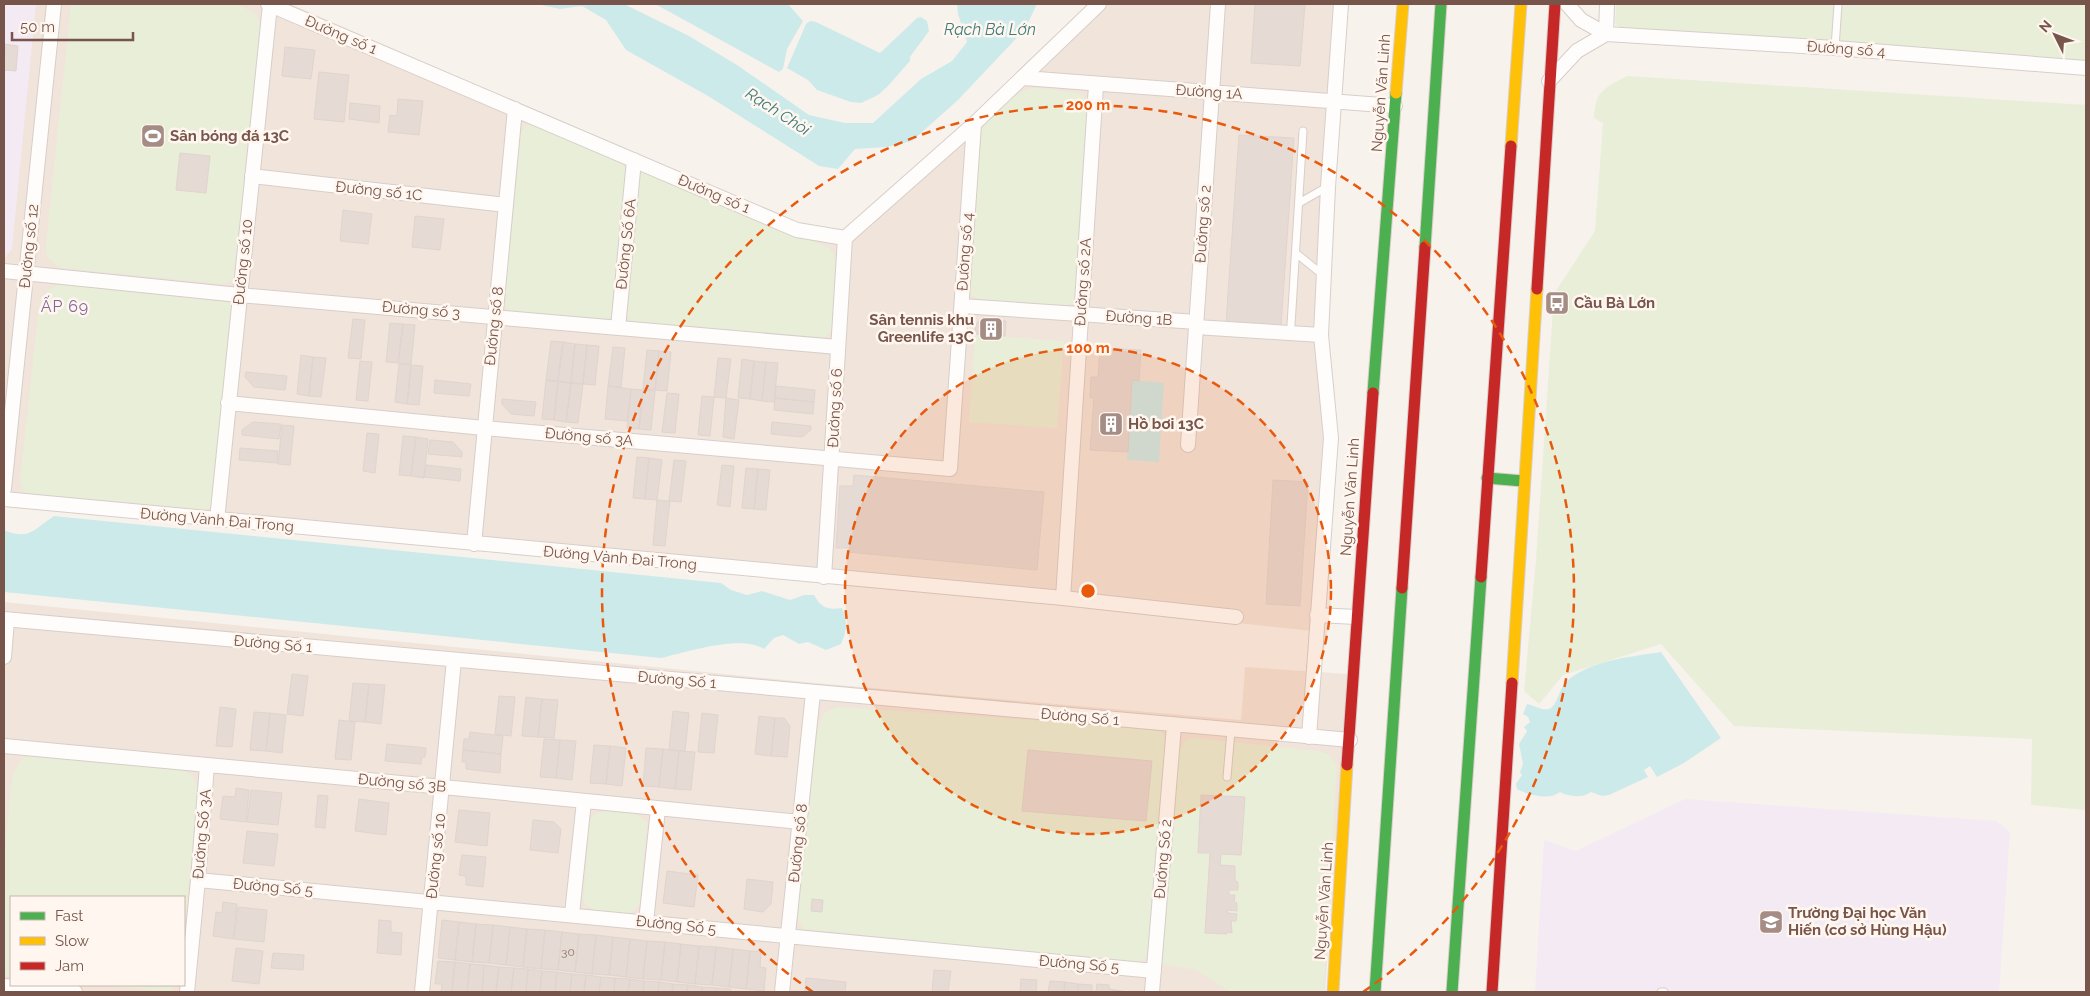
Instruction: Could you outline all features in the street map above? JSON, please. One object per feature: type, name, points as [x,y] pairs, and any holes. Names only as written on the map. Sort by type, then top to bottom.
[{"type":"main road","name":"Nguyễn Văn Linh","points":[[1333,992],[1356,618],[1403,4]]},
{"type":"main road","points":[[1375,992],[1441,4]]},
{"type":"main road","points":[[1452,992],[1520,4]]},
{"type":"main road","points":[[1492,992],[1523,482],[1555,4]]},
{"type":"main road","points":[[1487,478],[1523,482]]},
{"type":"street","name":"Đường số 12","points":[[4,489],[54,4]]},
{"type":"street","name":"Đường số 1","points":[[269,4],[797,230],[845,238]]},
{"type":"street","name":"Đường số 10","points":[[217,520],[269,4]]},
{"type":"street","points":[[845,238],[1024,78],[1099,4]]},
{"type":"street","name":"Đường số 2","points":[[1188,445],[1218,4]]},
{"type":"street","points":[[1309,737],[1331,438],[1321,335],[1328,187],[1341,4]]},
{"type":"street","name":"Đường số 4","points":[[1567,4],[1581,20],[1606,34],[1835,48],[2086,68]]},
{"type":"street","points":[[1549,82],[1577,51],[1606,34],[1607,4]]},
{"type":"street","name":"Đường 1A","points":[[1024,78],[1096,85],[1395,106]]},
{"type":"street","name":"Đường số 2A","points":[[1063,598],[1096,85]]},
{"type":"street","name":"Đường số 8","points":[[474,544],[515,109]]},
{"type":"street","name":"Đường số 4","points":[[950,469],[974,124]]},
{"type":"street","name":"Đường Số 6A","points":[[618,328],[634,160]]},
{"type":"street","name":"Đường số 1C","points":[[252,176],[506,205]]},
{"type":"street","name":"Đường số 6","points":[[824,577],[845,238]]},
{"type":"street","name":"Đường số 3","points":[[4,270],[240,295],[838,347]]},
{"type":"street","name":"Đường 1B","points":[[962,306],[1080,314],[1321,335]]},
{"type":"street","name":"Đường số 3A","points":[[228,403],[484,428],[950,469]]},
{"type":"street","name":"Đường Vành Đai Trong","points":[[4,499],[1063,598],[1236,617]]},
{"type":"street","points":[[1317,615],[1356,618]]},
{"type":"street","points":[[4,657],[5,620]]},
{"type":"street","name":"Đường Số 1","points":[[5,620],[1174,726],[1350,740]]},
{"type":"street","name":"Đường số 10","points":[[422,992],[454,660]]},
{"type":"street","name":"Đường số 8","points":[[782,992],[813,693]]},
{"type":"street","name":"Đường Số 2","points":[[1152,992],[1174,726]]},
{"type":"street","name":"Đường số 3B","points":[[4,746],[800,822]]},
{"type":"street","name":"Đường Số 3A","points":[[187,992],[207,765]]},
{"type":"street","points":[[572,914],[584,801]]},
{"type":"street","points":[[646,922],[658,809]]},
{"type":"street","name":"Đường Số 5","points":[[198,880],[572,914],[787,937],[1154,970]]},
{"type":"street","points":[[4,986],[19,990],[75,992]]},
{"type":"lane","points":[[1835,48],[1838,4]]},
{"type":"lane","points":[[1291,325],[1303,131]]},
{"type":"lane","points":[[1300,203],[1328,187]]},
{"type":"lane","points":[[1296,254],[1323,275]]},
{"type":"lane","points":[[1227,778],[1231,731]]},
{"type":"shaded area","points":[[4,4],[290,4],[798,224],[836,231],[844,230],[974,117],[1090,4],[1336,4],[1329,101],[1326,440],[1312,631],[1063,605],[4,504]]},
{"type":"shaded area","points":[[4,4],[36,4],[12,249],[4,259]]},
{"type":"shaded area","points":[[4,602],[815,683],[1241,720],[1245,667],[1348,674],[1325,992],[4,992]]},
{"type":"shaded area","name":"Trường Đại học Văn Hiến (cơ sở Hùng Hậu)","points":[[1685,799],[1996,821],[2010,832],[1999,992],[1535,992],[1544,840],[1576,851]]},
{"type":"green space","name":"Sân bóng đá 13C","points":[[71,4],[238,4],[257,15],[261,29],[235,274],[231,281],[223,284],[61,268],[49,259],[46,244]]},
{"type":"green space","points":[[1616,4],[2086,4],[2086,63],[1618,27],[1615,23]]},
{"type":"green space","points":[[1627,76],[2086,105],[2086,810],[2031,805],[2032,739],[1734,726],[1661,644],[1563,675],[1539,704],[1524,691],[1536,560],[1554,294],[1595,231],[1603,123],[1594,118],[1596,101],[1607,87]]},
{"type":"green space","points":[[1036,88],[1079,93],[1084,97],[1089,108],[1076,295],[1072,303],[1064,306],[981,300],[970,293],[981,132],[996,110],[1020,93]]},
{"type":"green space","points":[[532,124],[620,160],[626,169],[614,311],[606,321],[513,313],[506,308],[503,302],[519,134],[526,126]]},
{"type":"green space","points":[[650,171],[829,248],[837,265],[833,326],[828,335],[819,339],[631,321],[626,314],[639,174]]},
{"type":"green space","points":[[65,284],[223,300],[231,304],[233,309],[213,504],[205,511],[29,496],[24,492],[20,481],[39,307],[42,298],[51,288]]},
{"type":"green space","points":[[975,335],[1064,341],[1057,428],[969,422]]},
{"type":"green space","points":[[837,707],[1151,728],[1162,732],[1166,744],[1149,950],[1146,958],[1136,963],[805,929],[798,920],[798,910],[818,726],[824,713]]},
{"type":"green space","points":[[1193,738],[1318,751],[1328,754],[1337,765],[1324,992],[1231,992],[1196,970],[1161,964],[1177,756],[1186,740]]},
{"type":"green space","points":[[31,755],[177,768],[185,771],[193,778],[198,790],[185,925],[185,896],[10,896],[10,977],[4,974],[4,859],[12,778],[18,764]]},
{"type":"green space","points":[[605,811],[634,814],[644,819],[647,824],[640,902],[638,907],[630,913],[604,913],[586,905],[583,900],[590,821],[595,814]]},
{"type":"green space","points":[[105,986],[175,986],[171,991]]},
{"type":"water","name":"Rạch Bà Lớn","points":[[537,4],[624,4],[689,36],[737,65],[809,115],[845,123],[873,123],[921,79],[952,61],[967,42],[958,14],[957,4],[1037,4],[1025,29],[958,100],[912,141],[887,147],[855,149],[838,169],[819,166],[708,96],[626,50],[606,20],[582,6],[560,9]]},
{"type":"water","points":[[655,4],[788,4],[803,21],[787,49],[783,69],[779,72]]},
{"type":"water","points":[[921,17],[927,21],[929,31],[910,57],[910,61],[878,95],[861,103],[851,102],[817,90],[808,80],[787,68],[806,24],[810,21],[816,22],[880,53],[917,18]]},
{"type":"water","points":[[1132,380],[1164,383],[1159,462],[1127,460]]},
{"type":"water","points":[[54,516],[721,583],[731,590],[747,595],[762,591],[790,600],[804,595],[814,595],[819,603],[825,607],[833,609],[842,608],[846,630],[841,644],[826,650],[808,642],[799,644],[783,635],[774,638],[764,649],[742,643],[728,644],[661,658],[4,592],[4,530],[26,534]]},
{"type":"water","points":[[1661,652],[1721,738],[1684,763],[1657,777],[1650,766],[1644,770],[1648,777],[1609,795],[1602,796],[1591,792],[1576,796],[1560,792],[1556,795],[1545,797],[1517,789],[1516,784],[1522,775],[1520,772],[1523,764],[1519,744],[1527,731],[1524,727],[1530,722],[1528,717],[1523,714],[1527,704],[1541,709],[1552,708],[1564,684],[1587,668],[1624,658]]},
{"type":"building","points":[[1255,4],[1305,4],[1300,66],[1251,63]]},
{"type":"building","points":[[5,44],[18,46],[16,71],[4,70]]},
{"type":"building","points":[[285,47],[315,50],[311,79],[282,76]]},
{"type":"building","points":[[319,72],[349,75],[344,122],[314,119]]},
{"type":"building","points":[[398,99],[423,101],[419,135],[388,132],[390,115],[397,116]]},
{"type":"building","points":[[350,103],[380,106],[379,123],[349,119]]},
{"type":"building","points":[[1239,135],[1294,138],[1281,326],[1226,323]]},
{"type":"building","points":[[180,153],[210,156],[206,193],[176,190]]},
{"type":"building","points":[[343,210],[372,214],[368,244],[340,241]]},
{"type":"building","points":[[415,216],[444,219],[440,250],[412,247]]},
{"type":"building","points":[[353,319],[365,320],[361,359],[348,358]]},
{"type":"building","name":"Sân tennis khu Greenlife 13C","points":[[981,319],[1006,321],[1005,336],[975,334],[976,324]]},
{"type":"building","points":[[390,323],[403,324],[398,363],[386,362]]},
{"type":"building","points":[[403,324],[415,325],[411,364],[398,363]]},
{"type":"building","points":[[551,341],[563,342],[558,381],[546,380]]},
{"type":"building","points":[[563,342],[575,344],[571,383],[558,381]]},
{"type":"building","points":[[575,344],[587,345],[583,384],[571,383]]},
{"type":"building","points":[[587,345],[599,346],[595,385],[583,384]]},
{"type":"building","points":[[613,347],[625,348],[621,387],[608,386]]},
{"type":"building","name":"Hồ bơi 13C","points":[[1100,348],[1141,350],[1139,381],[1132,380],[1128,452],[1090,450],[1094,398],[1090,398],[1091,377],[1098,377]]},
{"type":"building","points":[[647,350],[659,351],[655,390],[643,389]]},
{"type":"building","points":[[659,351],[671,352],[667,391],[655,390]]},
{"type":"building","points":[[301,355],[313,357],[309,396],[297,394]]},
{"type":"building","points":[[313,357],[326,358],[321,397],[309,396]]},
{"type":"building","points":[[718,358],[731,359],[726,398],[714,397]]},
{"type":"building","points":[[742,359],[754,361],[750,399],[738,398]]},
{"type":"building","points":[[360,361],[372,362],[368,401],[356,400]]},
{"type":"building","points":[[754,361],[766,362],[762,401],[750,399]]},
{"type":"building","points":[[766,362],[778,363],[774,402],[762,401]]},
{"type":"building","points":[[399,364],[411,365],[407,404],[395,402]]},
{"type":"building","points":[[411,365],[423,366],[419,405],[407,404]]},
{"type":"building","points":[[246,372],[287,376],[285,390],[254,387],[245,377]]},
{"type":"building","points":[[435,380],[471,384],[469,396],[434,393]]},
{"type":"building","points":[[546,380],[558,382],[554,420],[542,419]]},
{"type":"building","points":[[558,382],[571,383],[566,422],[554,420]]},
{"type":"building","points":[[571,383],[583,384],[578,423],[566,422]]},
{"type":"building","points":[[608,386],[631,389],[627,421],[605,419]]},
{"type":"building","points":[[776,386],[815,390],[814,402],[775,398]]},
{"type":"building","points":[[631,389],[643,390],[639,429],[627,428]]},
{"type":"building","points":[[643,390],[655,391],[651,430],[639,429]]},
{"type":"building","points":[[667,393],[679,394],[675,433],[662,432]]},
{"type":"building","points":[[702,396],[714,397],[710,436],[698,435]]},
{"type":"building","points":[[726,398],[739,400],[734,439],[723,437]]},
{"type":"building","points":[[775,398],[814,402],[813,414],[774,410]]},
{"type":"building","points":[[502,399],[536,402],[534,416],[511,414],[502,404]]},
{"type":"building","points":[[253,422],[281,424],[279,439],[242,435],[242,430]]},
{"type":"building","points":[[772,422],[811,426],[811,430],[802,437],[771,434]]},
{"type":"building","points":[[282,425],[294,426],[290,465],[278,464]]},
{"type":"building","points":[[367,433],[379,434],[375,473],[363,471]]},
{"type":"building","points":[[403,436],[416,437],[411,476],[399,475]]},
{"type":"building","points":[[416,437],[428,439],[424,478],[411,476]]},
{"type":"building","points":[[430,440],[453,442],[462,452],[462,457],[428,454]]},
{"type":"building","points":[[240,448],[278,451],[277,463],[239,460]]},
{"type":"building","points":[[637,457],[649,458],[645,499],[633,498]]},
{"type":"building","points":[[649,458],[662,460],[657,500],[645,499]]},
{"type":"building","points":[[674,460],[686,461],[681,502],[669,501]]},
{"type":"building","points":[[426,465],[461,469],[460,481],[424,477]]},
{"type":"building","points":[[722,465],[734,466],[730,507],[717,505]]},
{"type":"building","points":[[746,468],[758,469],[754,509],[742,508]]},
{"type":"building","points":[[758,469],[770,470],[766,510],[754,509]]},
{"type":"building","points":[[854,475],[1044,492],[1037,570],[848,552],[849,548],[836,548],[840,486],[853,486]]},
{"type":"building","points":[[1273,480],[1308,482],[1300,606],[1266,604]]},
{"type":"building","points":[[657,500],[670,501],[665,546],[653,545]]},
{"type":"building","points":[[292,674],[308,676],[303,716],[287,714]]},
{"type":"building","points":[[353,683],[369,684],[365,722],[349,721]]},
{"type":"building","points":[[369,684],[385,685],[381,724],[365,722]]},
{"type":"building","points":[[499,696],[515,697],[511,736],[495,734]]},
{"type":"building","points":[[526,697],[542,699],[538,737],[522,736]]},
{"type":"building","points":[[542,699],[558,700],[554,738],[538,737]]},
{"type":"building","points":[[220,707],[236,709],[232,747],[216,746]]},
{"type":"building","points":[[673,711],[689,713],[685,751],[669,750]]},
{"type":"building","points":[[254,712],[270,713],[266,751],[250,750]]},
{"type":"building","points":[[270,713],[286,715],[282,753],[266,751]]},
{"type":"building","points":[[702,713],[718,715],[714,753],[698,752]]},
{"type":"building","points":[[759,716],[775,718],[771,756],[755,754]]},
{"type":"building","points":[[775,718],[784,718],[790,726],[787,757],[771,756]]},
{"type":"building","points":[[339,720],[355,722],[351,760],[335,759]]},
{"type":"building","points":[[470,732],[503,736],[501,754],[463,750],[464,739],[469,739]]},
{"type":"building","points":[[544,739],[560,740],[556,778],[540,777]]},
{"type":"building","points":[[560,740],[576,741],[572,780],[556,778]]},
{"type":"building","points":[[387,744],[426,748],[425,757],[422,757],[421,764],[385,761]]},
{"type":"building","points":[[594,745],[610,746],[606,784],[590,783]]},
{"type":"building","points":[[610,746],[626,748],[622,786],[606,784]]},
{"type":"building","points":[[646,748],[663,749],[659,787],[643,786]]},
{"type":"building","points":[[663,749],[679,751],[675,789],[659,787]]},
{"type":"building","points":[[463,750],[501,754],[500,773],[466,769],[466,762],[462,762]]},
{"type":"building","points":[[1028,750],[1152,761],[1146,821],[1022,811]]},
{"type":"building","points":[[679,751],[695,752],[691,790],[675,789]]},
{"type":"building","points":[[236,788],[249,790],[246,822],[220,819],[223,796],[235,797]]},
{"type":"building","points":[[251,790],[282,793],[278,825],[247,822]]},
{"type":"building","points":[[318,795],[328,796],[325,828],[315,827]]},
{"type":"building","points":[[1201,795],[1245,797],[1241,855],[1221,854],[1220,865],[1235,866],[1235,881],[1238,882],[1238,890],[1229,890],[1229,895],[1235,895],[1234,902],[1237,903],[1237,911],[1228,910],[1227,913],[1237,914],[1236,921],[1231,921],[1232,933],[1205,933],[1210,853],[1198,853]]},
{"type":"building","points":[[359,799],[389,803],[386,835],[355,831]]},
{"type":"building","points":[[459,810],[490,813],[487,846],[455,842]]},
{"type":"building","points":[[533,820],[554,822],[561,829],[558,853],[530,850]]},
{"type":"building","points":[[247,831],[278,834],[274,866],[243,863]]},
{"type":"building","points":[[462,855],[486,857],[483,887],[466,885],[466,876],[459,875]]},
{"type":"building","points":[[667,871],[698,875],[694,907],[663,903]]},
{"type":"building","points":[[747,879],[773,882],[771,904],[763,912],[744,909]]},
{"type":"building","points":[[812,899],[823,900],[822,912],[811,911]]},
{"type":"building","points":[[223,902],[237,904],[233,939],[213,936],[216,912],[222,913]]},
{"type":"building","points":[[238,907],[267,910],[264,942],[234,939]]},
{"type":"building","points":[[379,920],[391,921],[391,932],[402,933],[401,955],[377,953]]},
{"type":"building","points":[[442,920],[459,922],[455,960],[438,958]]},
{"type":"building","points":[[459,922],[476,924],[472,962],[455,960]]},
{"type":"building","points":[[476,924],[493,925],[489,963],[472,962]]},
{"type":"building","points":[[493,925],[510,927],[506,965],[489,963]]},
{"type":"building","points":[[510,927],[527,929],[523,967],[506,965]]},
{"type":"building","points":[[527,929],[545,930],[541,969],[523,967]]},
{"type":"building","points":[[545,930],[562,932],[558,970],[541,969]]},
{"type":"building","points":[[562,932],[579,934],[575,972],[558,970]]},
{"type":"building","points":[[579,934],[596,935],[592,974],[575,972]]},
{"type":"building","points":[[596,935],[613,937],[609,975],[592,974]]},
{"type":"building","points":[[613,937],[630,939],[626,977],[609,975]]},
{"type":"building","points":[[630,939],[647,941],[643,979],[626,977]]},
{"type":"building","points":[[647,941],[665,942],[661,980],[643,979]]},
{"type":"building","points":[[665,942],[681,944],[677,982],[661,980]]},
{"type":"building","points":[[681,944],[699,946],[695,984],[677,982]]},
{"type":"building","points":[[699,946],[716,947],[712,985],[695,984]]},
{"type":"building","points":[[716,947],[733,949],[729,987],[712,985]]},
{"type":"building","points":[[236,948],[263,951],[259,984],[232,981]]},
{"type":"building","points":[[733,949],[750,951],[746,989],[729,987]]},
{"type":"building","points":[[750,951],[761,952],[760,967],[766,968],[764,991],[746,989]]},
{"type":"building","points":[[273,953],[304,955],[303,970],[271,968]]},
{"type":"building","points":[[438,961],[455,962],[452,992],[441,992],[442,984],[435,984]]},
{"type":"building","points":[[455,962],[470,964],[467,992],[452,992]]},
{"type":"building","points":[[470,964],[484,965],[482,992],[467,992]]},
{"type":"building","points":[[484,965],[499,967],[496,992],[482,992]]},
{"type":"building","points":[[499,967],[514,968],[511,992],[496,992]]},
{"type":"building","points":[[514,968],[528,969],[526,992],[511,992]]},
{"type":"building","points":[[528,969],[542,971],[540,992],[526,992]]},
{"type":"building","points":[[934,970],[951,971],[948,992],[932,992]]},
{"type":"building","points":[[542,971],[557,972],[555,992],[540,992]]},
{"type":"building","points":[[557,972],[572,974],[570,992],[555,992]]},
{"type":"building","points":[[572,974],[586,975],[584,992],[570,992]]},
{"type":"building","points":[[586,975],[601,977],[599,992],[584,992]]},
{"type":"building","points":[[601,977],[615,978],[614,992],[599,992]]},
{"type":"building","points":[[615,978],[630,979],[628,992],[614,992]]},
{"type":"building","points":[[806,978],[846,982],[845,992],[805,992]]},
{"type":"building","points":[[630,979],[644,981],[643,992],[628,992]]},
{"type":"building","points":[[1021,979],[1037,980],[1036,992],[1020,992]]},
{"type":"building","points":[[644,981],[659,982],[658,992],[643,992]]},
{"type":"building","points":[[1050,981],[1065,982],[1064,992],[1048,992]]},
{"type":"building","points":[[659,982],[673,984],[672,992],[658,992]]},
{"type":"building","points":[[1065,982],[1078,984],[1078,992],[1064,992]]},
{"type":"building","points":[[673,984],[688,985],[687,992],[672,992]]},
{"type":"building","points":[[1078,984],[1092,985],[1092,992],[1078,992]]},
{"type":"building","points":[[1097,984],[1109,985],[1109,989],[1128,992],[1096,992]]},
{"type":"building","points":[[688,985],[702,987],[702,992],[687,992]]},
{"type":"building","points":[[702,987],[717,988],[716,992],[702,992]]},
{"type":"building","points":[[717,988],[731,989],[731,992],[716,992]]},
{"type":"traffic: fast","points":[[1425,247],[1441,4]]},
{"type":"traffic: fast","points":[[1373,393],[1396,93]]},
{"type":"traffic: fast","points":[[1487,478],[1523,481]]},
{"type":"traffic: fast","points":[[1452,992],[1481,577]]},
{"type":"traffic: fast","points":[[1375,992],[1402,588]]},
{"type":"traffic: slow","points":[[1396,93],[1403,4]]},
{"type":"traffic: slow","points":[[1511,146],[1521,4]]},
{"type":"traffic: slow","points":[[1512,683],[1537,289]]},
{"type":"traffic: slow","points":[[1333,992],[1347,765]]},
{"type":"traffic: jam","points":[[1537,289],[1555,4]]},
{"type":"traffic: jam","points":[[1481,577],[1511,146]]},
{"type":"traffic: jam","points":[[1402,588],[1425,247]]},
{"type":"traffic: jam","points":[[1347,765],[1373,393]]},
{"type":"traffic: jam","points":[[1492,992],[1512,683]]},
{"type":"place","name":"Sân bóng đá 13C","points":[[153,136]]},
{"type":"place","name":"Cầu Bà Lớn","points":[[1557,303]]},
{"type":"place","name":"Sân tennis khu Greenlife 13C","points":[[991,329]]},
{"type":"place","name":"Hồ bơi 13C","points":[[1111,424]]},
{"type":"place","name":"Trường Đại học Văn Hiến (cơ sở Hùng Hậu)","points":[[1771,922]]},
{"type":"district","name":"ẤP 69","points":[[65,306]]},
{"type":"water label","name":"Rạch Chòi","points":[[778,111]]}]
